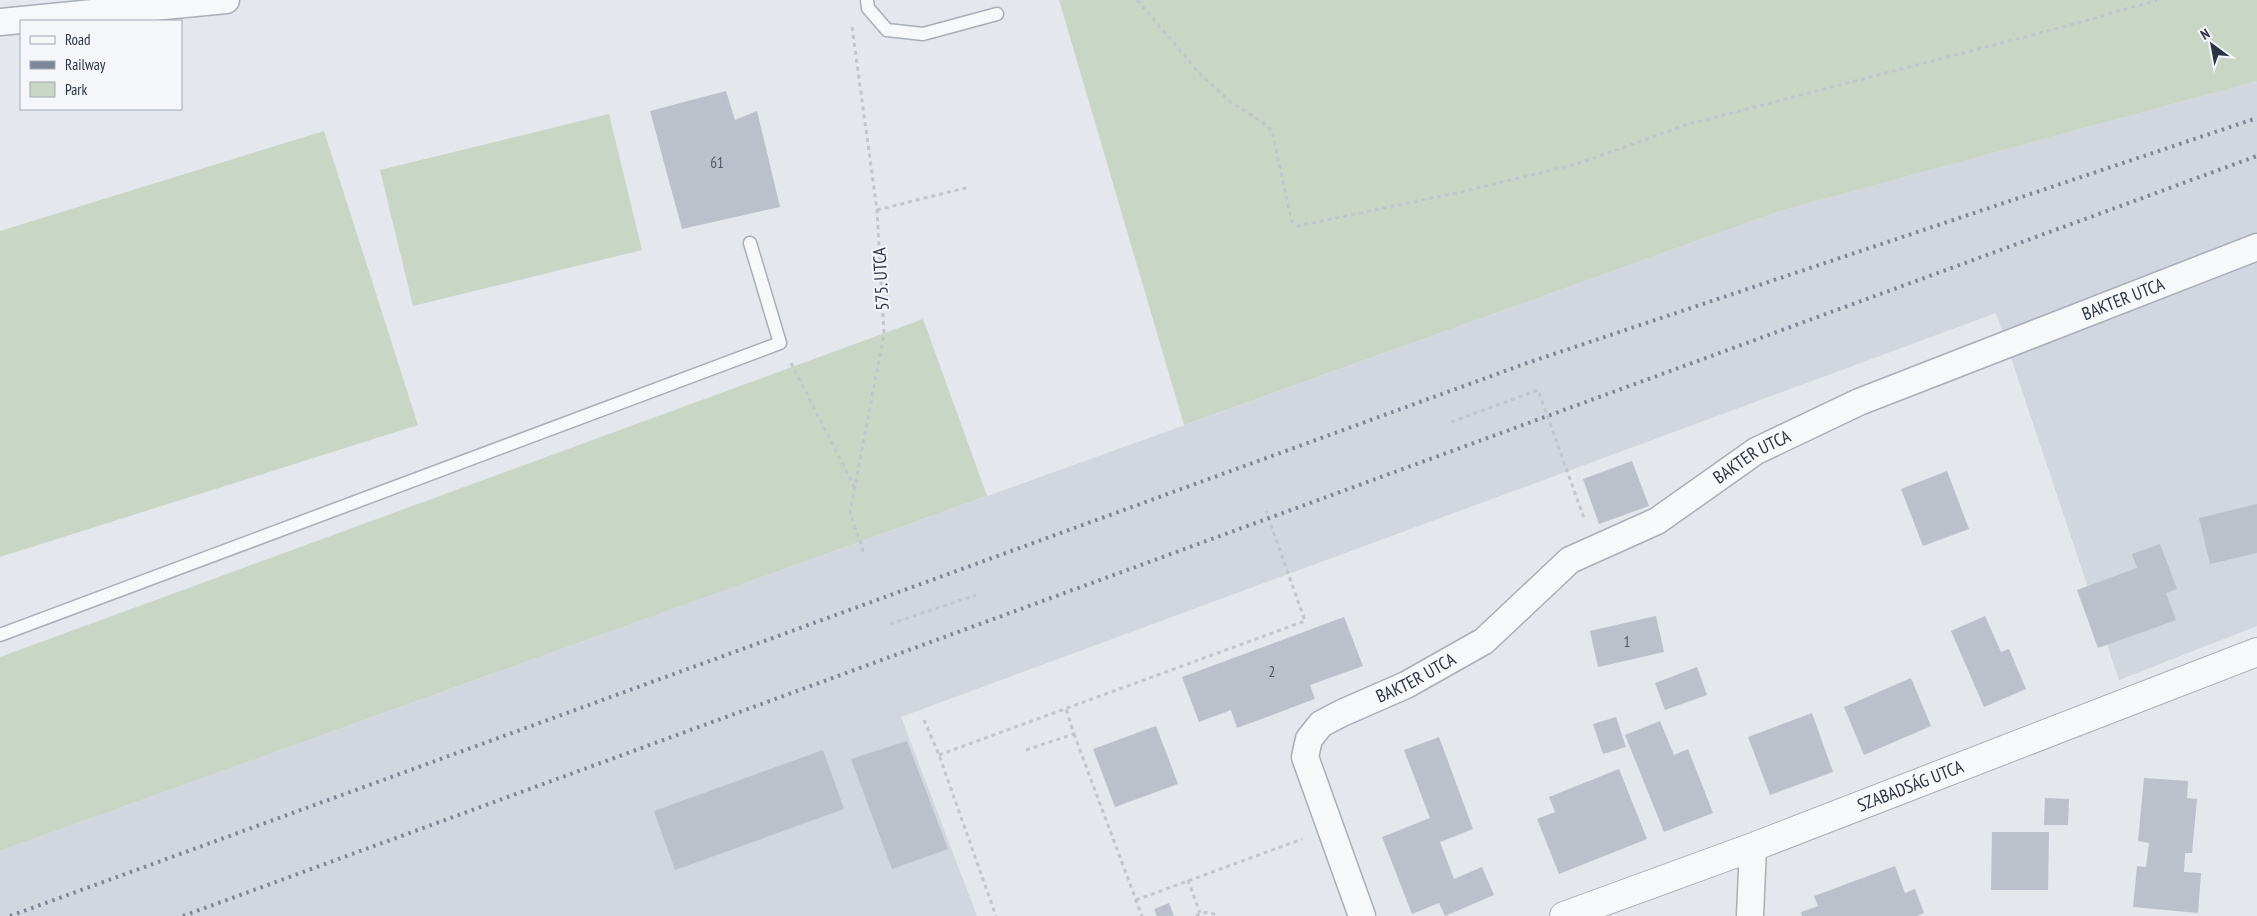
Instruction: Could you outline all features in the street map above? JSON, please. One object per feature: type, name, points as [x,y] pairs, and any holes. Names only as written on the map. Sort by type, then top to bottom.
[{"type":"street","points":[[21,20],[226,0]]},
{"type":"street","points":[[0,22],[20,20]]},
{"type":"street","name":"BAKTER UTCA","points":[[1362,916],[1305,757],[1309,739],[1321,724],[1406,685],[1484,641],[1570,560],[1657,520],[1756,451],[1859,402],[2257,247]]},
{"type":"street","name":"SZABADSÁG UTCA","points":[[1564,916],[1753,847],[2257,652]]},
{"type":"street","points":[[1750,916],[1753,847]]},
{"type":"lane","points":[[867,0],[868,8],[887,30],[923,34],[997,14]]},
{"type":"lane","points":[[0,636],[780,343],[750,242]]},
{"type":"path","points":[[1137,0],[1202,76],[1232,104],[1258,119],[1272,132],[1292,222],[1298,226],[1461,192],[1580,163],[1686,126],[2074,24],[2157,0]]},
{"type":"path","name":"575. UTCA","points":[[850,19],[877,210],[884,334],[850,512],[864,554]]},
{"type":"path","points":[[877,210],[968,187]]},
{"type":"path","points":[[780,343],[854,487]]},
{"type":"path","points":[[1451,422],[1538,390],[1594,548]]},
{"type":"path","points":[[939,755],[1305,620],[1266,511]]},
{"type":"path","points":[[890,624],[976,595]]},
{"type":"path","points":[[1066,708],[1142,916]]},
{"type":"path","points":[[924,720],[939,755],[996,916]]},
{"type":"path","points":[[1026,750],[1074,734]]},
{"type":"path","points":[[1136,900],[1306,837]]},
{"type":"path","points":[[1188,880],[1200,913]]},
{"type":"path","points":[[1196,916],[1200,913],[1211,912],[1218,916]]},
{"type":"shaded area","points":[[2257,81],[2257,626],[2119,680],[1996,313],[901,717],[977,916],[0,916],[0,851],[1780,211]]},
{"type":"green space","points":[[1059,0],[2257,0],[2257,81],[1780,211],[1184,425]]},
{"type":"green space","points":[[609,114],[642,250],[413,306],[380,170]]},
{"type":"green space","points":[[324,131],[418,425],[0,557],[0,231]]},
{"type":"green space","points":[[923,319],[987,496],[0,851],[0,657]]},
{"type":"building","points":[[726,91],[735,120],[757,111],[780,207],[682,229],[650,111]]},
{"type":"building","points":[[1632,461],[1649,506],[1599,524],[1583,479]]},
{"type":"building","points":[[1947,471],[1969,529],[1923,546],[1901,489]]},
{"type":"building","points":[[2257,504],[2257,553],[2210,564],[2199,518]]},
{"type":"building","points":[[2160,544],[2177,589],[2166,593],[2176,620],[2098,648],[2077,590],[2137,568],[2132,554]]},
{"type":"building","points":[[1656,616],[1664,652],[1598,667],[1590,631]]},
{"type":"building","points":[[1985,616],[2001,652],[2009,649],[2026,689],[1984,707],[1951,631]]},
{"type":"building","points":[[1344,617],[1363,666],[1310,685],[1315,699],[1237,728],[1231,710],[1199,722],[1182,677]]},
{"type":"building","points":[[1697,667],[1707,695],[1665,710],[1655,683]]},
{"type":"building","points":[[1911,678],[1931,726],[1864,755],[1844,707]]},
{"type":"building","points":[[1812,713],[1833,772],[1770,795],[1748,737]]},
{"type":"building","points":[[1616,717],[1626,747],[1603,754],[1593,724]]},
{"type":"building","points":[[1660,721],[1674,755],[1688,749],[1713,813],[1664,832],[1625,735]]},
{"type":"building","points":[[1156,726],[1178,784],[1115,807],[1093,749]]},
{"type":"building","points":[[1439,737],[1473,829],[1440,842],[1454,879],[1482,867],[1494,895],[1445,916],[1439,903],[1412,914],[1382,837],[1430,818],[1404,750]]},
{"type":"building","points":[[907,741],[948,849],[892,869],[851,759]]},
{"type":"building","points":[[823,750],[844,809],[675,870],[654,811]]},
{"type":"building","points":[[1619,769],[1647,839],[1559,874],[1537,819],[1555,812],[1549,797]]},
{"type":"building","points":[[2144,778],[2188,781],[2187,798],[2197,799],[2192,853],[2185,853],[2184,872],[2201,873],[2198,913],[2133,907],[2137,866],[2146,867],[2149,843],[2138,841]]},
{"type":"building","points":[[2045,798],[2069,799],[2068,825],[2044,825]]},
{"type":"building","points":[[1992,832],[2049,832],[2048,890],[1991,890]]},
{"type":"building","points":[[1895,866],[1905,893],[1915,889],[1924,913],[1917,916],[1802,916],[1801,912],[1818,906],[1814,896]]},
{"type":"building","points":[[1169,903],[1174,916],[1157,916],[1154,909]]},
{"type":"railway","points":[[10,916],[1527,363],[2257,118]]},
{"type":"railway","points":[[183,916],[2257,156]]}]
